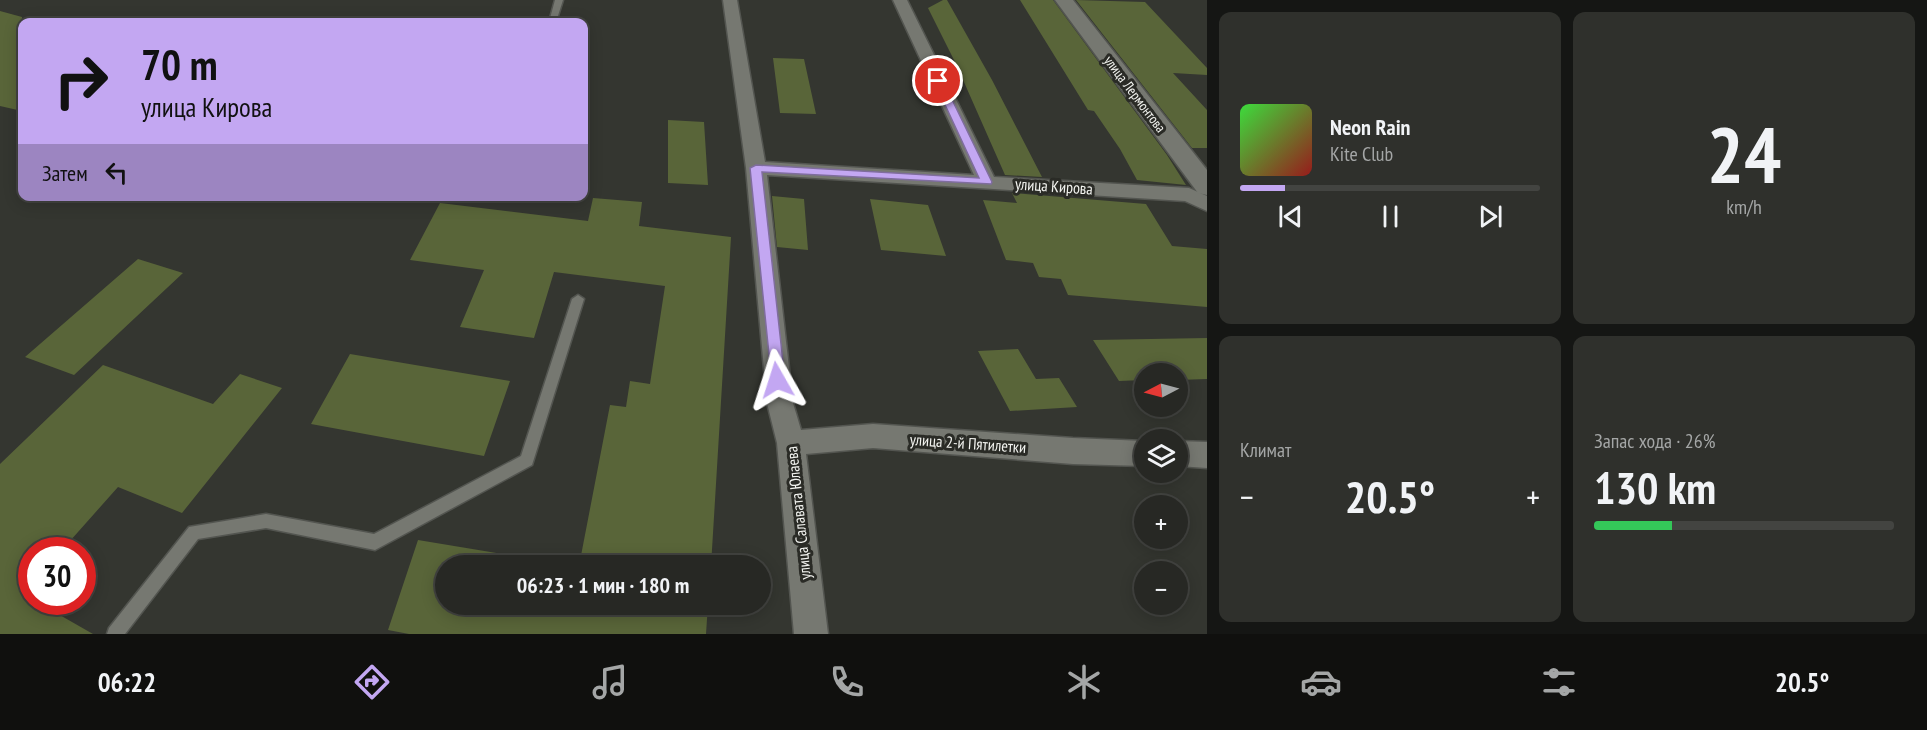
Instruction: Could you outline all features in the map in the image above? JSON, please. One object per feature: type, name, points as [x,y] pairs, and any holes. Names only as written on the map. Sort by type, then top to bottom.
[{"type":"street","name":"улица Салавата Юлаева","points":[[730,0],[756,168],[780,403],[791,443],[811,634]]},
{"type":"street","points":[[900,0],[987,182]]},
{"type":"street","name":"улица Лермонтова","points":[[1064,0],[1207,187]]},
{"type":"street","name":"улица Кирова","points":[[756,168],[1189,195],[1207,204]]},
{"type":"street","name":"улица 2-й Пятилетки","points":[[791,443],[873,436],[1073,451],[1134,453]]},
{"type":"street","points":[[1188,454],[1207,454]]},
{"type":"lane","points":[[553,18],[558,0]]},
{"type":"lane","points":[[115,634],[194,532],[266,521],[375,542],[527,460],[578,299]]},
{"type":"building","points":[[947,0],[992,80],[1042,177],[1005,175],[956,64],[928,8]]},
{"type":"building","points":[[1020,0],[1053,0],[1167,155],[1186,185],[1137,180],[1120,149],[1094,111],[1088,110]]},
{"type":"building","points":[[1076,0],[1145,2],[1207,68],[1207,75],[1173,73],[1207,110],[1207,148],[1192,148]]},
{"type":"building","points":[[0,11],[22,18],[18,18],[18,110],[0,106]]},
{"type":"building","points":[[773,58],[804,59],[816,114],[780,113]]},
{"type":"building","points":[[668,120],[704,122],[708,185],[668,183]]},
{"type":"building","points":[[1012,193],[1146,204],[1172,246],[1207,249],[1207,307],[1068,295],[1061,279],[1039,277],[1033,263],[1006,260],[983,200],[1017,203]]},
{"type":"building","points":[[772,196],[804,199],[808,250],[777,247]]},
{"type":"building","points":[[593,198],[642,202],[639,226],[731,237],[712,555],[581,555],[610,405],[626,407],[630,381],[650,384],[665,286],[554,272],[534,338],[460,327],[484,270],[410,260],[440,203],[588,221]]},
{"type":"building","points":[[870,199],[928,205],[946,256],[881,250]]},
{"type":"building","points":[[138,259],[183,273],[74,375],[25,357]]},
{"type":"building","points":[[1207,338],[1207,379],[1188,380],[1188,363],[1134,363],[1134,380],[1119,381],[1093,340]]},
{"type":"building","points":[[1018,349],[1036,379],[1059,378],[1077,407],[1010,411],[978,351]]},
{"type":"building","points":[[350,354],[510,381],[484,456],[311,424]]},
{"type":"building","points":[[103,365],[213,404],[240,374],[282,388],[182,513],[118,487],[74,537],[18,537],[18,615],[60,615],[93,634],[0,634],[0,464]]},
{"type":"building","points":[[418,540],[509,555],[435,555],[435,615],[707,615],[706,634],[409,634],[388,630]]},
{"type":"route","points":[[777,380],[756,168],[987,182],[938,81]]}]
